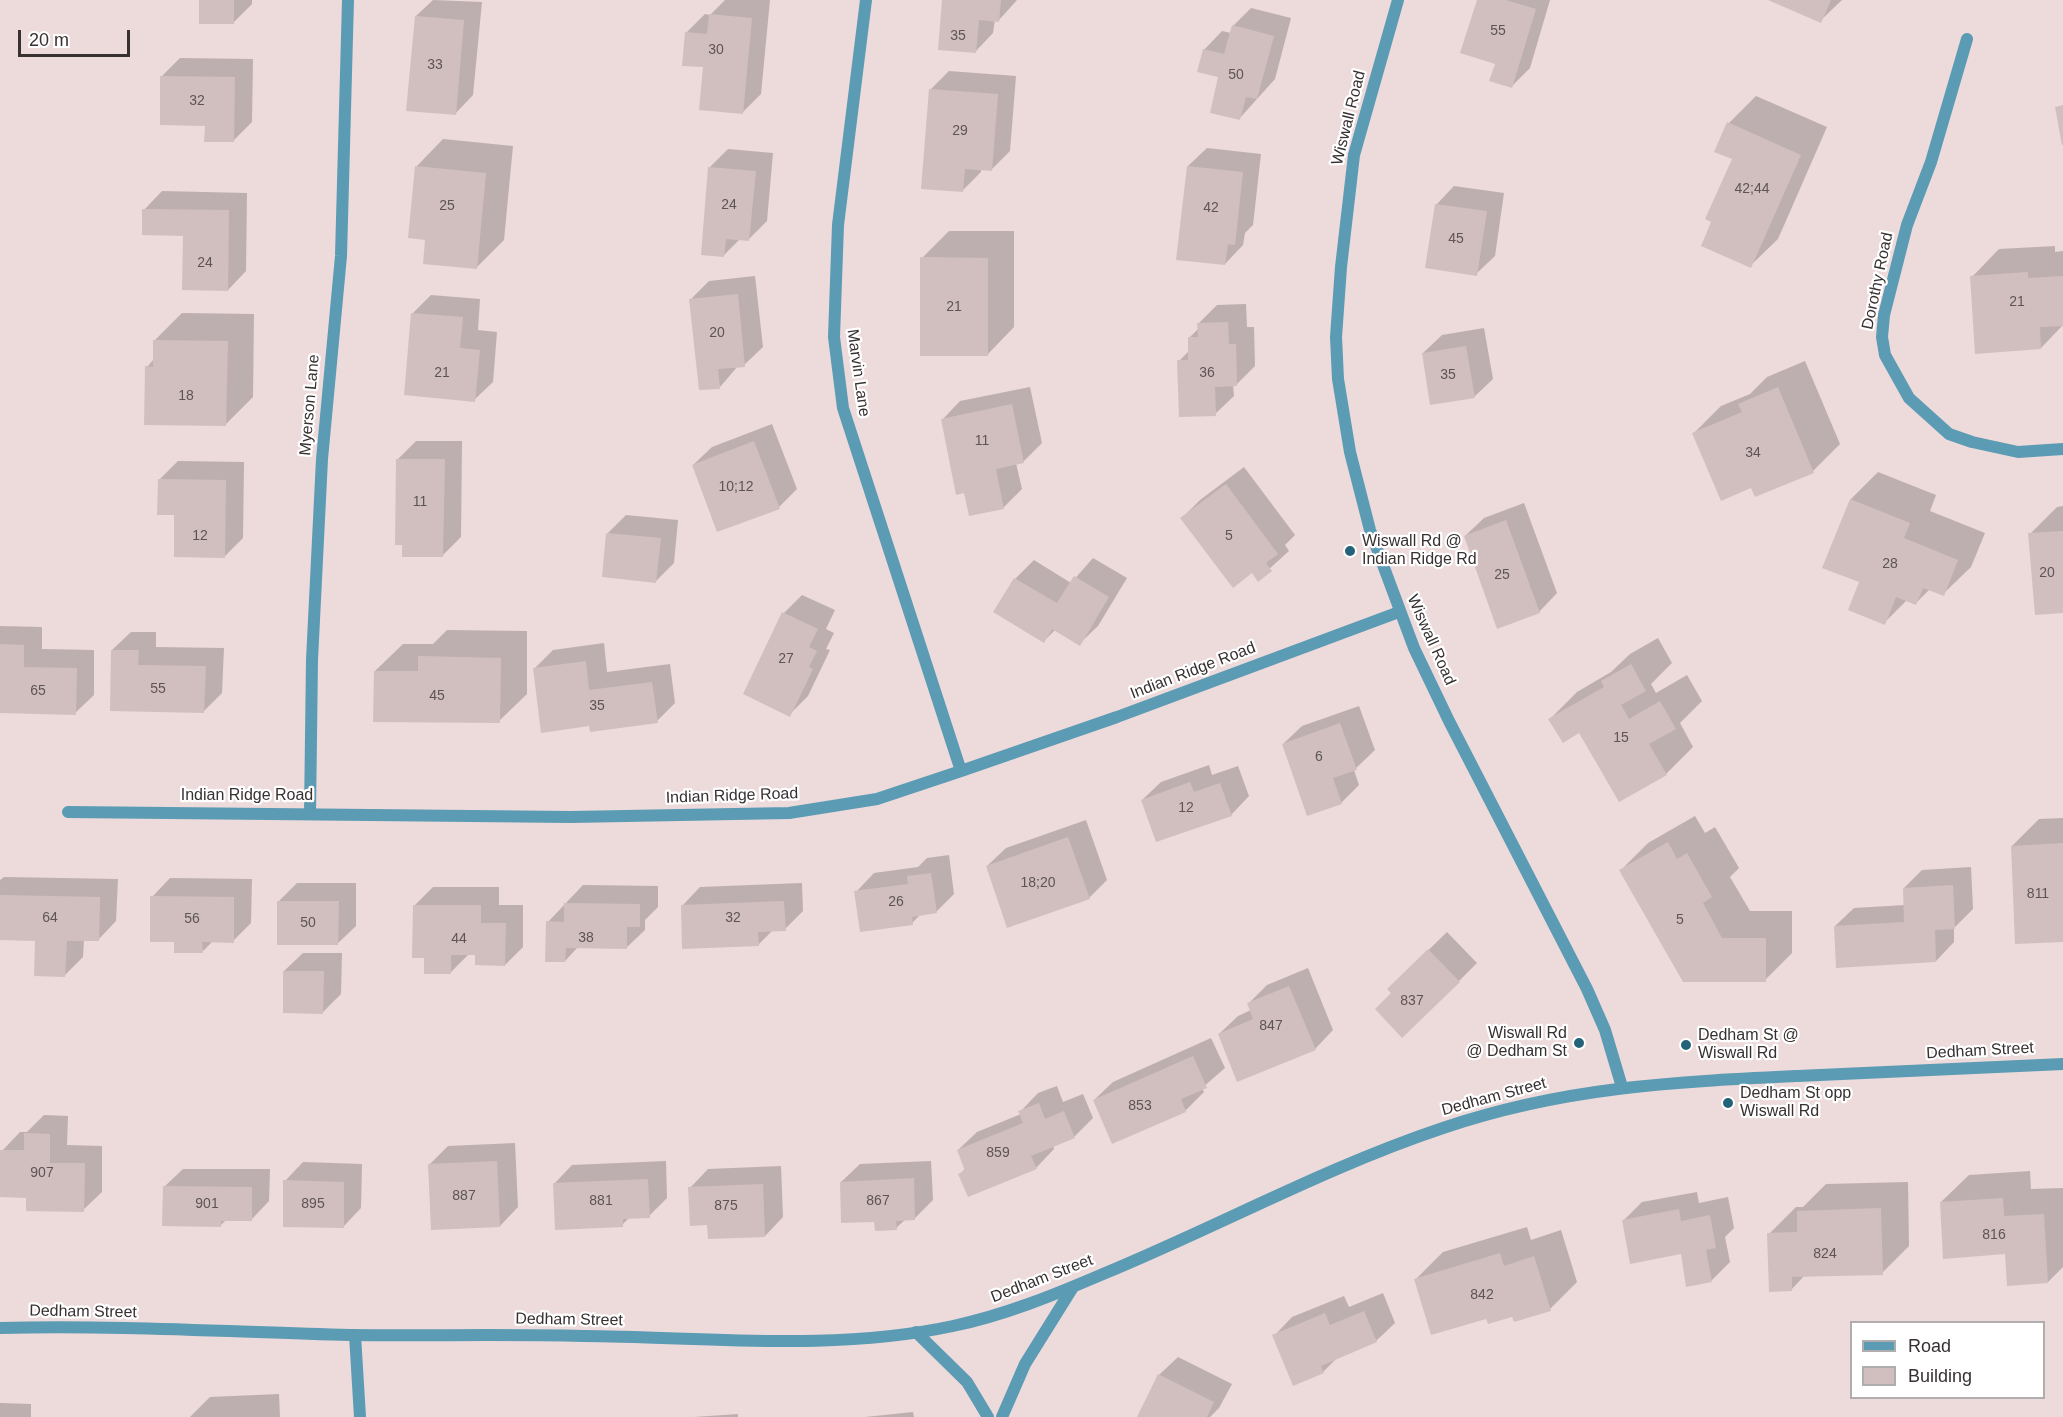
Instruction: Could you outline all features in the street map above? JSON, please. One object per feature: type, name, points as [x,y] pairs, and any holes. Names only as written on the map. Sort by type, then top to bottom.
[{"type":"street","name":"Myerson Lane","points":[[310,813],[312,660],[322,459],[341,256],[348,0]]},
{"type":"street","name":"Marvin Lane","points":[[866,0],[838,225],[834,337],[843,408],[961,771]]},
{"type":"street","name":"Wiswall Road","points":[[1398,0],[1354,154],[1336,337],[1338,379],[1350,452],[1370,530],[1399,612],[1449,721],[1587,989],[1605,1030],[1622,1087]]},
{"type":"street","name":"Dorothy Road","points":[[1967,39],[1931,162],[1907,225],[1884,315],[1882,337],[1885,355],[1909,398],[1949,434],[1972,442],[2018,452],[2063,450]]},
{"type":"street","name":"Indian Ridge Road","points":[[68,812],[571,817],[789,813],[877,799],[1095,725],[1399,612]]},
{"type":"street","name":"Dedham Street","points":[[0,1328],[355,1335],[583,1335],[776,1341],[882,1336],[916,1332],[951,1327],[1005,1312],[1073,1287],[1325,1174],[1410,1139],[1520,1104],[1622,1087],[2063,1064]]},
{"type":"street","points":[[1002,1417],[1018,1377],[1073,1287]]},
{"type":"street","points":[[916,1332],[967,1382],[988,1417]]},
{"type":"street","points":[[355,1335],[360,1417]]},
{"type":"building","points":[[199,0],[234,0],[234,24],[199,24]]},
{"type":"building","points":[[942,0],[1001,0],[999,22],[979,20],[976,53],[938,50]]},
{"type":"building","points":[[1477,0],[1506,0],[1536,9],[1512,88],[1489,81],[1495,64],[1460,53]]},
{"type":"building","points":[[1768,0],[1831,0],[1821,23]]},
{"type":"building","points":[[709,14],[752,18],[743,114],[699,110],[703,67],[682,66],[685,32],[707,34]]},
{"type":"building","points":[[415,16],[464,20],[456,115],[406,111]]},
{"type":"building","points":[[1232,25],[1274,36],[1257,99],[1246,97],[1240,120],[1210,113],[1218,77],[1197,72],[1203,49],[1224,54]]},
{"type":"building","points":[[160,76],[235,77],[234,142],[204,142],[205,126],[160,125]]},
{"type":"building","points":[[929,89],[998,94],[992,171],[965,169],[963,192],[921,189]]},
{"type":"building","points":[[2063,105],[2063,145],[2062,145],[2055,107]]},
{"type":"building","points":[[1727,122],[1801,155],[1751,268],[1701,246],[1711,222],[1705,219],[1732,159],[1714,152]]},
{"type":"building","points":[[415,166],[486,173],[477,269],[423,264],[425,240],[408,238]]},
{"type":"building","points":[[1187,166],[1243,172],[1235,245],[1228,244],[1225,265],[1176,260]]},
{"type":"building","points":[[708,167],[756,171],[749,241],[726,239],[724,257],[701,255]]},
{"type":"building","points":[[1435,204],[1487,211],[1477,276],[1425,268]]},
{"type":"building","points":[[142,209],[229,210],[228,291],[182,290],[183,236],[142,235]]},
{"type":"building","points":[[920,257],[988,258],[988,356],[920,356]]},
{"type":"building","points":[[2028,272],[2028,278],[2063,276],[2063,326],[2040,327],[2041,349],[1975,354],[1970,276]]},
{"type":"building","points":[[738,294],[745,367],[718,369],[720,389],[699,390],[689,299]]},
{"type":"building","points":[[411,313],[463,317],[460,348],[480,350],[475,402],[404,395]]},
{"type":"building","points":[[1228,322],[1229,344],[1236,344],[1237,386],[1215,387],[1216,416],[1179,417],[1177,360],[1188,360],[1188,337],[1198,337],[1197,323]]},
{"type":"building","points":[[153,340],[228,341],[226,426],[144,425],[145,366],[153,367]]},
{"type":"building","points":[[1466,346],[1475,398],[1430,405],[1422,353]]},
{"type":"building","points":[[1778,387],[1814,473],[1755,497],[1751,488],[1721,501],[1692,433],[1742,412],[1738,404]]},
{"type":"building","points":[[1012,404],[1024,463],[996,469],[1004,509],[969,516],[964,493],[956,495],[941,419]]},
{"type":"building","points":[[754,441],[780,509],[717,532],[692,465]]},
{"type":"building","points":[[396,459],[445,459],[443,557],[402,557],[402,545],[395,545]]},
{"type":"building","points":[[158,479],[226,480],[225,558],[174,557],[174,515],[157,515]]},
{"type":"building","points":[[1226,484],[1278,554],[1266,563],[1272,571],[1258,582],[1252,573],[1233,588],[1180,518]]},
{"type":"building","points":[[1850,499],[1910,523],[1904,538],[1958,560],[1944,596],[1923,588],[1916,605],[1896,597],[1885,625],[1848,610],[1859,582],[1822,568]]},
{"type":"building","points":[[1506,520],[1540,613],[1497,629],[1464,536]]},
{"type":"building","points":[[2063,531],[2063,613],[2035,615],[2028,533]]},
{"type":"building","points":[[606,533],[661,538],[656,583],[602,577]]},
{"type":"building","points":[[1074,576],[1109,597],[1080,646],[1052,629],[1044,643],[993,612],[1014,578],[1057,603]]},
{"type":"building","points":[[782,612],[818,629],[809,647],[817,651],[809,667],[813,669],[790,717],[743,694]]},
{"type":"building","points":[[0,644],[24,645],[24,667],[77,668],[76,715],[0,713]]},
{"type":"building","points":[[111,650],[139,650],[138,665],[206,666],[204,713],[110,711]]},
{"type":"building","points":[[418,656],[501,658],[500,723],[373,722],[374,671],[418,671]]},
{"type":"building","points":[[586,661],[589,690],[652,682],[658,723],[590,732],[589,726],[541,733],[533,668]]},
{"type":"building","points":[[1631,664],[1646,691],[1621,705],[1629,719],[1660,701],[1676,729],[1649,744],[1667,775],[1619,802],[1579,733],[1563,743],[1548,719],[1604,687],[1601,681]]},
{"type":"building","points":[[1340,723],[1357,770],[1333,778],[1342,804],[1307,816],[1282,744]]},
{"type":"building","points":[[1190,782],[1194,792],[1220,783],[1232,816],[1156,842],[1141,800]]},
{"type":"building","points":[[1068,837],[1090,899],[1007,928],[986,866]]},
{"type":"building","points":[[1668,842],[1677,859],[1687,853],[1712,897],[1703,903],[1722,938],[1766,938],[1766,982],[1683,982],[1619,870]]},
{"type":"building","points":[[2063,843],[2063,942],[2015,944],[2011,846]]},
{"type":"building","points":[[931,873],[937,913],[912,917],[913,925],[860,932],[854,891],[908,884],[907,876]]},
{"type":"building","points":[[1953,885],[1955,929],[1935,930],[1936,962],[1836,968],[1834,926],[1904,922],[1903,888]]},
{"type":"building","points":[[0,895],[100,897],[99,941],[67,941],[65,977],[34,976],[35,941],[0,940]]},
{"type":"building","points":[[150,896],[234,897],[234,943],[202,942],[203,953],[174,953],[174,942],[150,942]]},
{"type":"building","points":[[277,901],[339,901],[338,945],[277,945]]},
{"type":"building","points":[[784,901],[786,931],[758,932],[759,946],[682,949],[681,905]]},
{"type":"building","points":[[564,903],[640,904],[640,927],[627,927],[627,949],[566,948],[565,962],[545,962],[546,921],[564,922]]},
{"type":"building","points":[[413,905],[481,905],[481,923],[506,923],[505,966],[475,965],[475,955],[451,955],[451,974],[424,974],[424,958],[412,958]]},
{"type":"building","points":[[1428,949],[1460,982],[1402,1038],[1375,1009],[1391,993],[1387,989]]},
{"type":"building","points":[[283,971],[324,971],[323,1014],[283,1013]]},
{"type":"building","points":[[1289,986],[1316,1050],[1237,1082],[1218,1034],[1253,1019],[1247,1003]]},
{"type":"building","points":[[1193,1056],[1207,1088],[1181,1099],[1186,1112],[1112,1144],[1093,1100]]},
{"type":"building","points":[[1039,1103],[1045,1119],[1064,1111],[1075,1138],[1031,1156],[1037,1169],[968,1197],[958,1174],[965,1171],[957,1150],[1023,1123],[1018,1111]]},
{"type":"building","points":[[24,1133],[50,1134],[50,1163],[85,1163],[84,1212],[26,1211],[26,1198],[0,1197],[0,1150],[24,1150]]},
{"type":"building","points":[[497,1161],[500,1227],[431,1230],[428,1164]]},
{"type":"building","points":[[914,1178],[915,1220],[896,1221],[897,1230],[875,1231],[874,1222],[841,1223],[840,1182]]},
{"type":"building","points":[[648,1179],[650,1218],[623,1219],[623,1227],[555,1230],[553,1183]]},
{"type":"building","points":[[283,1180],[344,1182],[344,1228],[283,1227]]},
{"type":"building","points":[[763,1184],[765,1237],[708,1239],[707,1225],[690,1226],[688,1187]]},
{"type":"building","points":[[163,1186],[252,1187],[252,1221],[221,1221],[221,1227],[162,1226]]},
{"type":"building","points":[[2003,1198],[2004,1216],[2044,1214],[2048,1283],[2007,1286],[2005,1254],[1943,1259],[1940,1202]]},
{"type":"building","points":[[1881,1208],[1883,1275],[1792,1277],[1792,1291],[1769,1292],[1767,1233],[1797,1232],[1797,1211]]},
{"type":"building","points":[[1679,1209],[1681,1221],[1710,1215],[1716,1248],[1706,1250],[1712,1282],[1686,1287],[1681,1254],[1630,1264],[1622,1220]]},
{"type":"building","points":[[1500,1253],[1504,1266],[1534,1256],[1551,1311],[1514,1322],[1512,1317],[1488,1324],[1486,1319],[1431,1335],[1414,1279]]},
{"type":"building","points":[[1364,1311],[1377,1342],[1321,1366],[1324,1373],[1293,1386],[1272,1335],[1325,1313],[1330,1325]]},
{"type":"building","points":[[1158,1374],[1214,1402],[1207,1417],[1137,1417]]},
{"type":"place","name":"Wiswall Rd @ Indian Ridge Rd","points":[[1350,551]]},
{"type":"place","name":"Wiswall Rd @ Dedham St","points":[[1579,1043]]},
{"type":"place","name":"Dedham St @ Wiswall Rd","points":[[1686,1045]]},
{"type":"place","name":"Dedham St opp Wiswall Rd","points":[[1728,1103]]}]
